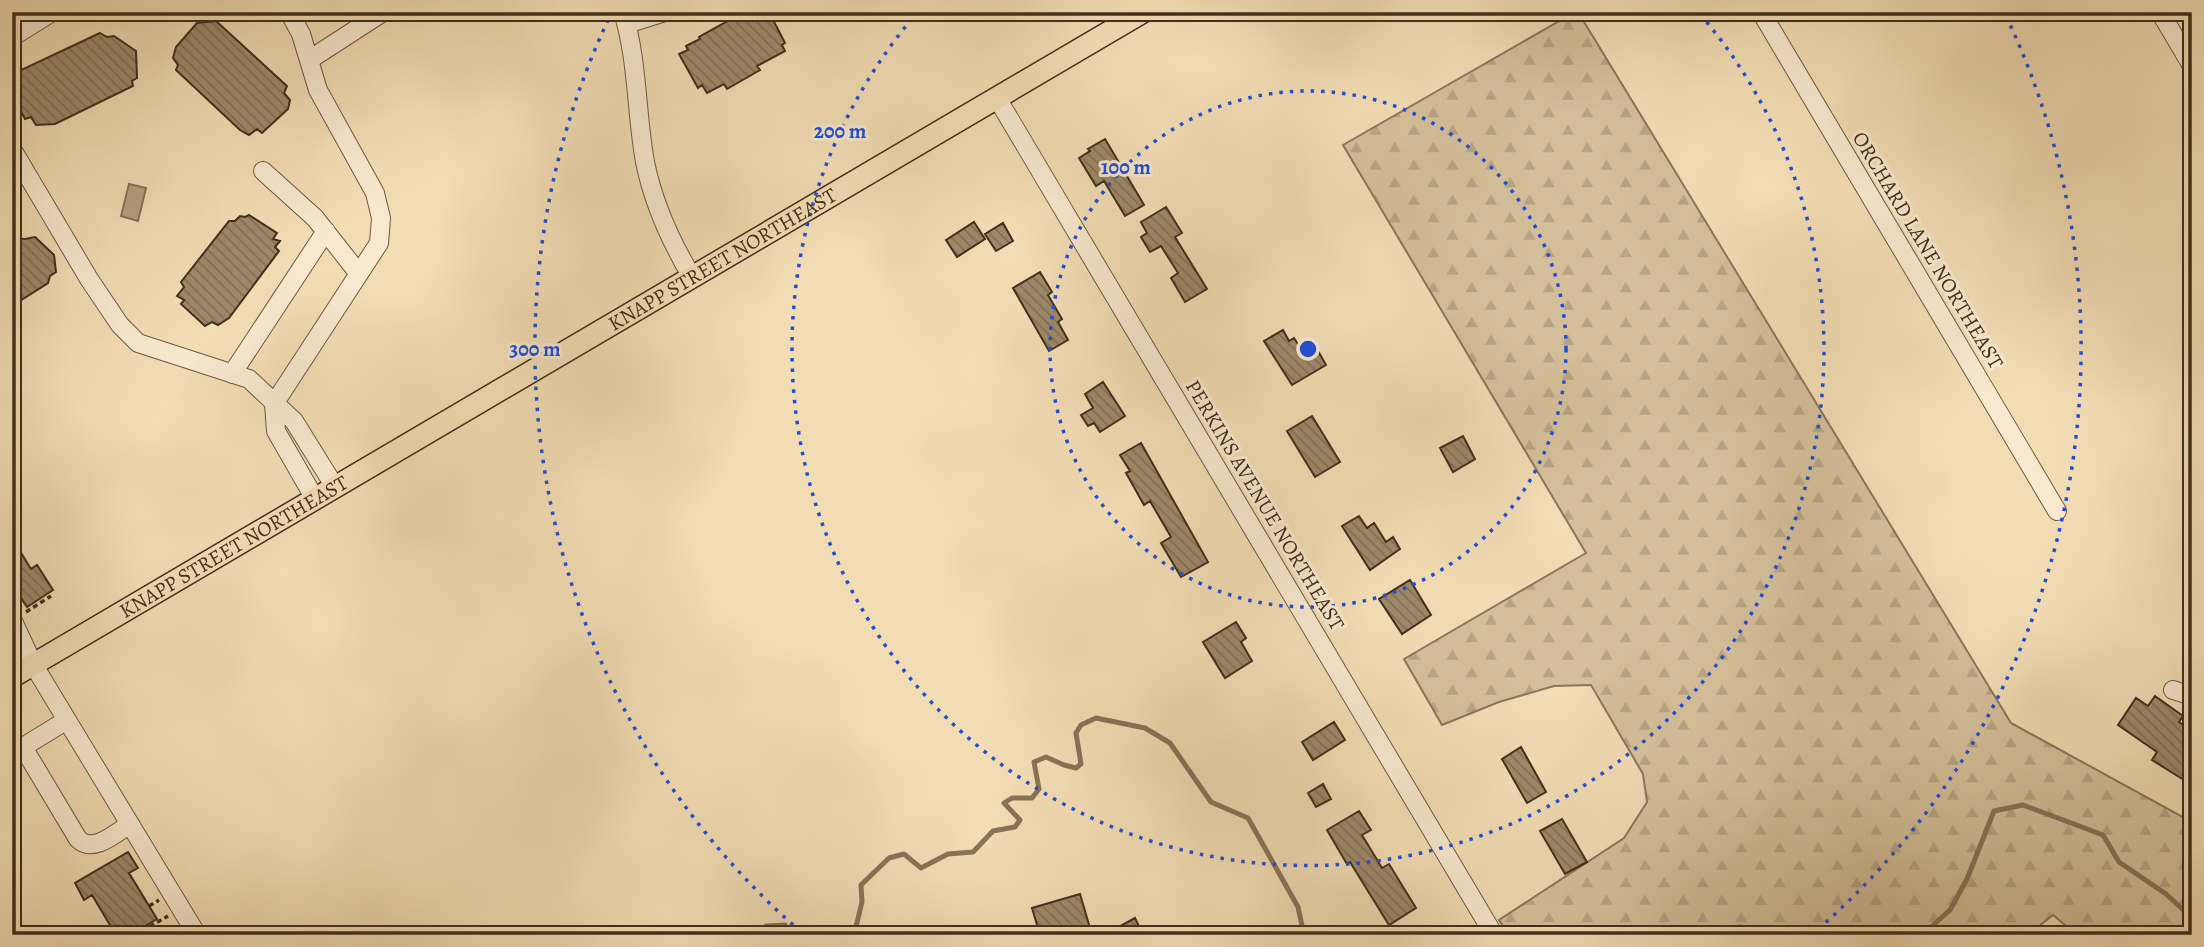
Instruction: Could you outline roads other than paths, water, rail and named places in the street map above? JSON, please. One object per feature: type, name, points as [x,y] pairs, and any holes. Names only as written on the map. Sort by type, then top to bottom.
[{"type":"main road","name":"KNAPP STREET NORTHEAST","points":[[12,677],[1143,12]]},
{"type":"street","points":[[12,37],[52,12]]},
{"type":"street","points":[[289,12],[301,34],[318,90],[375,193],[381,218],[379,243],[274,404],[276,431],[315,499]]},
{"type":"street","points":[[309,60],[383,12]]},
{"type":"street","points":[[665,12],[625,18],[637,82],[646,163],[654,198],[679,255],[692,277]]},
{"type":"street","name":"ORCHARD LANE NORTHEAST","points":[[1761,12],[2057,511]]},
{"type":"street","points":[[2160,12],[2192,66]]},
{"type":"street","name":"PERKINS AVENUE NORTHEAST","points":[[997,98],[1494,935]]},
{"type":"street","points":[[12,149],[89,279],[120,325],[138,343],[249,379],[294,421],[335,487]]},
{"type":"street","points":[[263,171],[315,218],[359,274]]},
{"type":"street","points":[[12,186],[29,177]]},
{"type":"street","points":[[232,374],[326,232]]},
{"type":"street","points":[[12,619],[33,664],[197,935]]},
{"type":"street","points":[[2173,690],[2192,696]]},
{"type":"street","points":[[67,720],[23,747],[78,839],[84,845],[92,846],[131,824]]},
{"type":"waterway","points":[[854,935],[862,902],[861,885],[889,858],[904,854],[921,868],[948,854],[973,852],[993,831],[1015,827],[1020,820],[1004,803],[1012,798],[1032,798],[1039,789],[1034,762],[1046,757],[1076,768],[1081,764],[1076,733],[1081,725],[1096,718],[1145,728],[1170,743],[1211,802],[1248,818],[1298,907],[1304,935]]},
{"type":"waterway","points":[[1922,935],[1950,910],[1967,879],[1994,811],[2023,805],[2103,835],[2119,862],[2166,894],[2192,918]]},
{"type":"waterway","points":[[761,935],[766,926],[785,925],[792,935]]},
{"type":"waterway","points":[[1701,935],[1740,927],[1776,935]]}]
